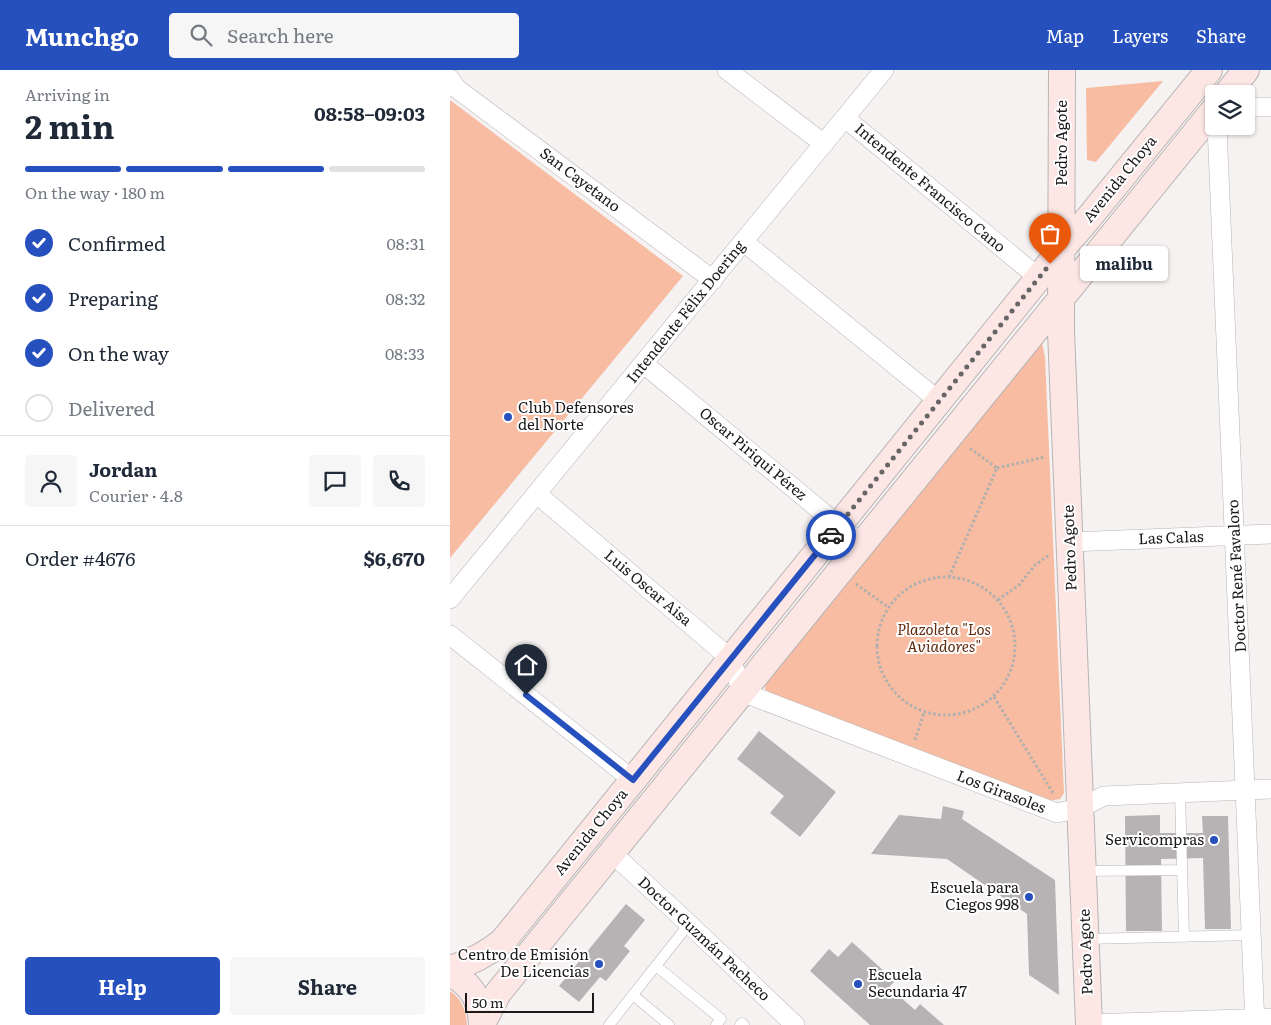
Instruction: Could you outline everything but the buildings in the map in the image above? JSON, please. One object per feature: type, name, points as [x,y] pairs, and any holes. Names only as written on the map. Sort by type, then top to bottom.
[{"type":"main road","name":"Pedro Agote","points":[[1062,70],[1061,331],[1089,1024]]},
{"type":"main road","name":"Avenida Choya","points":[[450,968],[472,961],[489,952],[503,941],[1061,250],[1209,70]]},
{"type":"main road","points":[[1234,85],[1246,70]]},
{"type":"main road","name":"Avenida Choya","points":[[482,1024],[498,993],[1205,121]]},
{"type":"main road","points":[[450,973],[460,978],[472,990],[480,1006],[482,1024]]},
{"type":"street","points":[[727,70],[824,144]]},
{"type":"street","name":"Intendente Félix Doering","points":[[450,599],[884,70]]},
{"type":"street","name":"San Cayetano","points":[[450,79],[456,88],[713,280]]},
{"type":"street","points":[[1255,107],[1271,107]]},
{"type":"street","name":"Intendente Francisco Cano","points":[[845,118],[1039,278]]},
{"type":"street","name":"Doctor René Favaloro","points":[[1217,135],[1252,935],[1260,1020]]},
{"type":"street","points":[[744,242],[939,402]]},
{"type":"street","name":"Oscar Piriqui Pérez","points":[[644,364],[862,545]]},
{"type":"street","name":"Luis Oscar Aisa","points":[[537,494],[731,659]]},
{"type":"street","name":"Las Calas","points":[[1070,542],[1271,534]]},
{"type":"street","points":[[450,635],[633,780]]},
{"type":"street","points":[[731,659],[742,692]]},
{"type":"street","name":"Los Girasoles","points":[[742,692],[1057,813],[1080,808],[1104,796],[1271,789]]},
{"type":"street","name":"Doctor Guzmán Pacheco","points":[[612,853],[795,1025]]},
{"type":"street","points":[[1089,1024],[1260,1020]]},
{"type":"lane","points":[[1180,793],[1184,937]]},
{"type":"lane","points":[[1083,871],[1182,870]]},
{"type":"lane","points":[[609,1025],[689,924]]},
{"type":"lane","points":[[1085,939],[1252,935]]},
{"type":"lane","points":[[656,966],[721,1019],[716,1025]]},
{"type":"lane","points":[[633,994],[668,1025]]},
{"type":"lane","points":[[740,1025],[742,1023],[744,1025]]},
{"type":"path","points":[[964,444],[996,468],[1045,457],[1045,466]]},
{"type":"path","points":[[949,577],[996,468]]},
{"type":"path","points":[[998,600],[1020,586],[1035,565],[1070,542]]},
{"type":"path","points":[[1048,555],[1049,565]]},
{"type":"path","points":[[840,572],[888,607]]},
{"type":"path","points":[[949,577],[966,580],[982,587],[998,600],[1010,618],[1015,646],[1014,660],[1007,680],[994,696],[979,708],[961,714],[942,716],[924,712],[905,703],[890,688],[880,669],[876,648],[879,626],[888,607],[900,594],[914,584],[931,579],[949,577]]},
{"type":"path","points":[[994,696],[1052,792],[1080,808]]},
{"type":"path","points":[[913,745],[924,712]]},
{"type":"path","points":[[1047,793],[1052,792],[1055,787]]},
{"type":"green space","points":[[1163,81],[1096,162],[1087,160],[1086,88]]},
{"type":"green space","name":"Club Defensores del Norte","points":[[450,100],[683,276],[450,558]]},
{"type":"green space","name":"Plazoleta \"Los Aviadores\"","points":[[1042,343],[1045,357],[1064,793],[1060,799],[1048,801],[771,695],[765,689],[766,678]]},
{"type":"green space","points":[[450,991],[463,1006],[467,1025],[450,1025]]},
{"type":"way so far","points":[[831,535],[1050,264]]},
{"type":"place","name":"malibu","points":[[1050,264]]},
{"type":"place","name":"Club Defensores del Norte","points":[[508,417]]},
{"type":"place","name":"Servicompras","points":[[1214,840]]},
{"type":"place","name":"Escuela para Ciegos 998","points":[[1029,897]]},
{"type":"place","name":"Centro de Emisión De Licencias","points":[[599,964]]},
{"type":"place","name":"Escuela Secundaria 47","points":[[858,984]]},
{"type":"route","points":[[526,695],[633,780],[831,535]]}]
